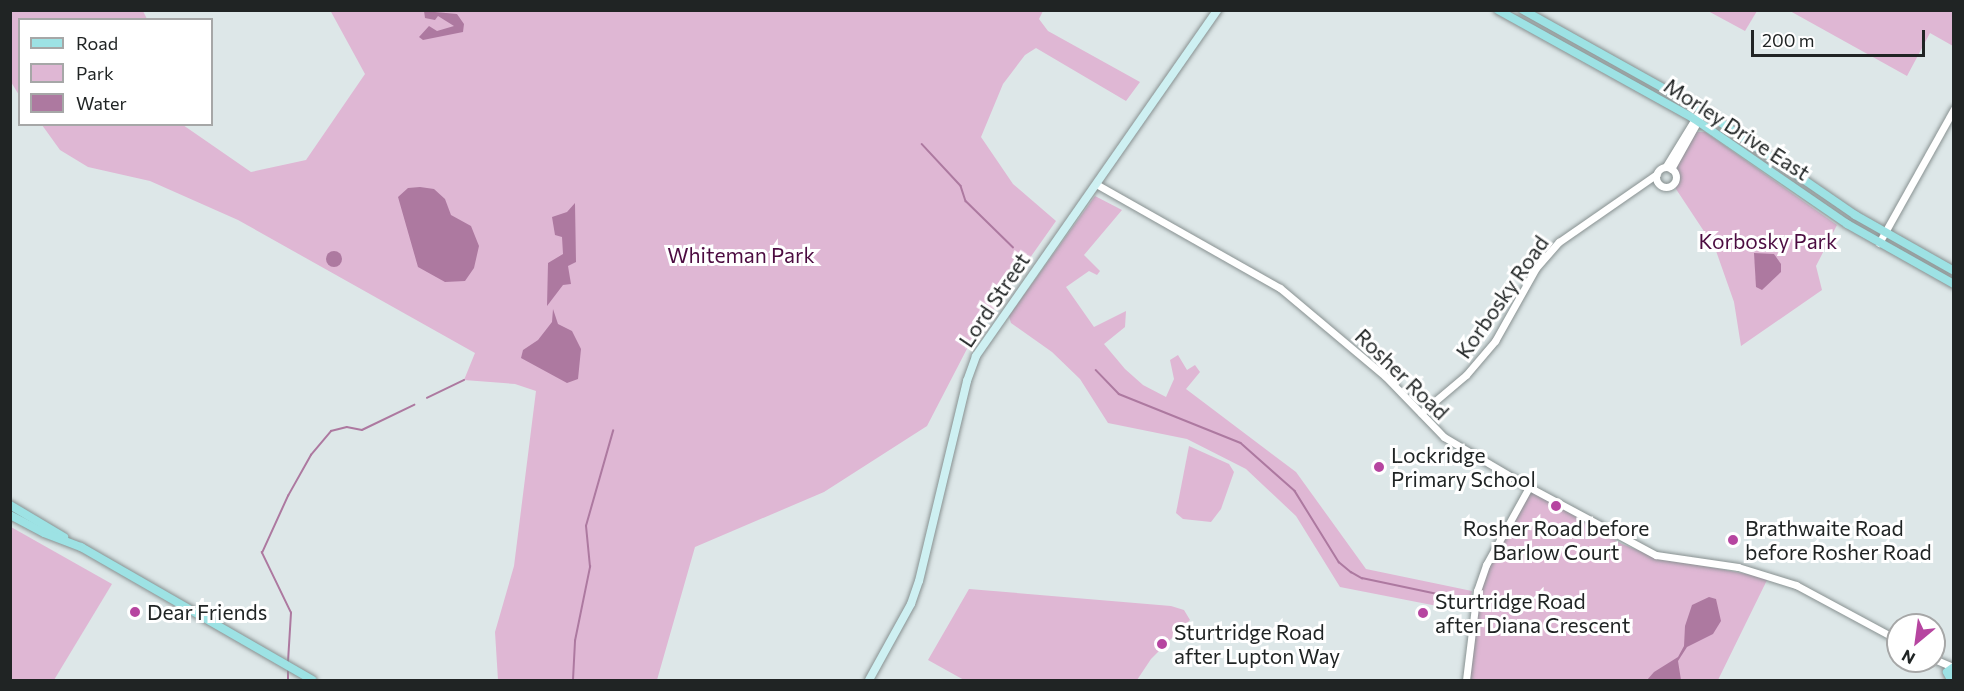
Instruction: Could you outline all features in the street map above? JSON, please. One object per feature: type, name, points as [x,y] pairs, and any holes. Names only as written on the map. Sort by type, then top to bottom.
[{"type":"main road","name":"Lord Street","points":[[869,681],[907,614],[920,581],[972,366],[1217,10]]},
{"type":"main road","name":"Morley Drive East","points":[[1498,10],[1695,120],[1879,243],[1953,284]]},
{"type":"main road","name":"Morley Drive East","points":[[1523,10],[1701,110],[1885,233],[1953,271]]},
{"type":"main road","points":[[10,505],[312,681]]},
{"type":"main road","points":[[10,514],[74,544]]},
{"type":"main road","points":[[1948,678],[1953,667]]},
{"type":"street","points":[[1879,243],[1953,109]]},
{"type":"street","points":[[1643,184],[1674,183],[1669,168],[1701,110]]},
{"type":"street","name":"Korbosky Road","points":[[1421,413],[1466,375],[1496,341],[1546,255],[1590,217],[1669,168]]},
{"type":"street","points":[[1657,174],[1660,185]]},
{"type":"street","name":"Rosher Road","points":[[1096,184],[1280,288],[1385,376],[1456,445],[1528,487],[1656,555],[1738,567],[1796,585],[1886,634]]},
{"type":"street","points":[[1466,681],[1477,591],[1486,565],[1528,487]]},
{"type":"green space","name":"Whiteman Park","points":[[330,10],[1043,11],[1039,19],[1048,31],[1140,82],[1126,101],[1036,48],[1025,55],[1003,84],[981,137],[1013,184],[1056,221],[970,343],[927,426],[824,492],[695,547],[657,680],[498,680],[495,632],[514,566],[536,391],[515,384],[464,380],[475,353],[238,220],[150,181],[88,167],[60,150],[43,126],[184,126],[251,172],[306,160],[365,74]]},
{"type":"green space","points":[[10,11],[143,11],[146,18],[18,18],[18,93],[11,82]]},
{"type":"green space","points":[[1708,11],[1757,11],[1745,31]]},
{"type":"green space","points":[[1790,11],[1953,11],[1953,46],[1930,33],[1907,76]]},
{"type":"green space","name":"Korbosky Park","points":[[1695,132],[1705,132],[1837,225],[1816,266],[1822,290],[1741,346],[1734,302],[1715,248],[1676,189],[1674,167]]},
{"type":"green space","points":[[1095,196],[1122,210],[1084,255],[1100,271],[1097,275],[1089,271],[1066,287],[1094,327],[1126,311],[1125,327],[1104,344],[1125,369],[1143,385],[1166,397],[1174,379],[1170,360],[1178,355],[1187,370],[1195,365],[1200,372],[1186,389],[1296,472],[1366,569],[1472,591],[1468,612],[1340,587],[1296,516],[1246,469],[1187,439],[1108,423],[1080,379],[1052,352],[1011,323],[1009,316]]},
{"type":"green space","points":[[1189,446],[1229,464],[1234,472],[1221,509],[1211,522],[1183,519],[1176,513]]},
{"type":"green space","points":[[1527,488],[1622,544],[1655,557],[1768,578],[1718,680],[1465,680],[1479,583]]},
{"type":"green space","points":[[11,527],[112,584],[54,680],[11,680]]},
{"type":"green space","points":[[969,589],[1171,606],[1184,610],[1190,620],[1151,659],[1137,680],[964,680],[928,660]]},
{"type":"water","points":[[424,11],[457,14],[464,24],[463,32],[423,40],[419,37],[429,26],[437,31],[454,26],[438,16],[435,20],[425,18]]},
{"type":"water","points":[[408,188],[434,189],[445,199],[451,215],[471,226],[479,246],[474,268],[465,281],[445,282],[418,267],[398,197]]},
{"type":"water","points":[[575,203],[576,262],[568,266],[571,284],[563,285],[547,306],[548,263],[563,254],[562,237],[555,235],[552,217],[567,212]]},
{"type":"water","points":[[334,251],[340,253],[342,259],[340,265],[334,267],[328,265],[326,259],[328,253]]},
{"type":"water","points":[[1754,253],[1774,254],[1781,264],[1781,272],[1762,290],[1756,287]]},
{"type":"water","points":[[553,309],[558,324],[572,331],[581,349],[578,379],[567,383],[521,358],[523,350],[538,340],[552,322]]},
{"type":"water","points":[[1709,597],[1716,599],[1721,621],[1713,634],[1687,647],[1678,661],[1681,680],[1647,680],[1654,672],[1678,657],[1684,646],[1685,626],[1692,605]]},
{"type":"waterway","points":[[922,144],[961,186],[966,201],[1013,247]]},
{"type":"waterway","points":[[1096,370],[1119,394],[1241,443],[1295,491],[1339,562],[1351,572],[1362,578],[1443,595]]},
{"type":"waterway","points":[[427,398],[464,380]]},
{"type":"waterway","points":[[288,662],[291,613],[262,553],[288,496],[311,455],[331,431],[347,427],[362,430],[414,405]]},
{"type":"waterway","points":[[573,680],[575,641],[590,567],[586,526],[613,431]]},
{"type":"waterway","points":[[288,669],[288,680]]},
{"type":"place","name":"Lockridge Primary School","points":[[1379,467]]},
{"type":"place","name":"Rosher Road before Barlow Court","points":[[1556,506]]},
{"type":"place","name":"Brathwaite Road before Rosher Road","points":[[1733,540]]},
{"type":"place","name":"Dear Friends","points":[[135,612]]},
{"type":"place","name":"Sturtridge Road after Diana Crescent","points":[[1423,613]]},
{"type":"place","name":"Sturtridge Road after Lupton Way","points":[[1162,644]]}]
